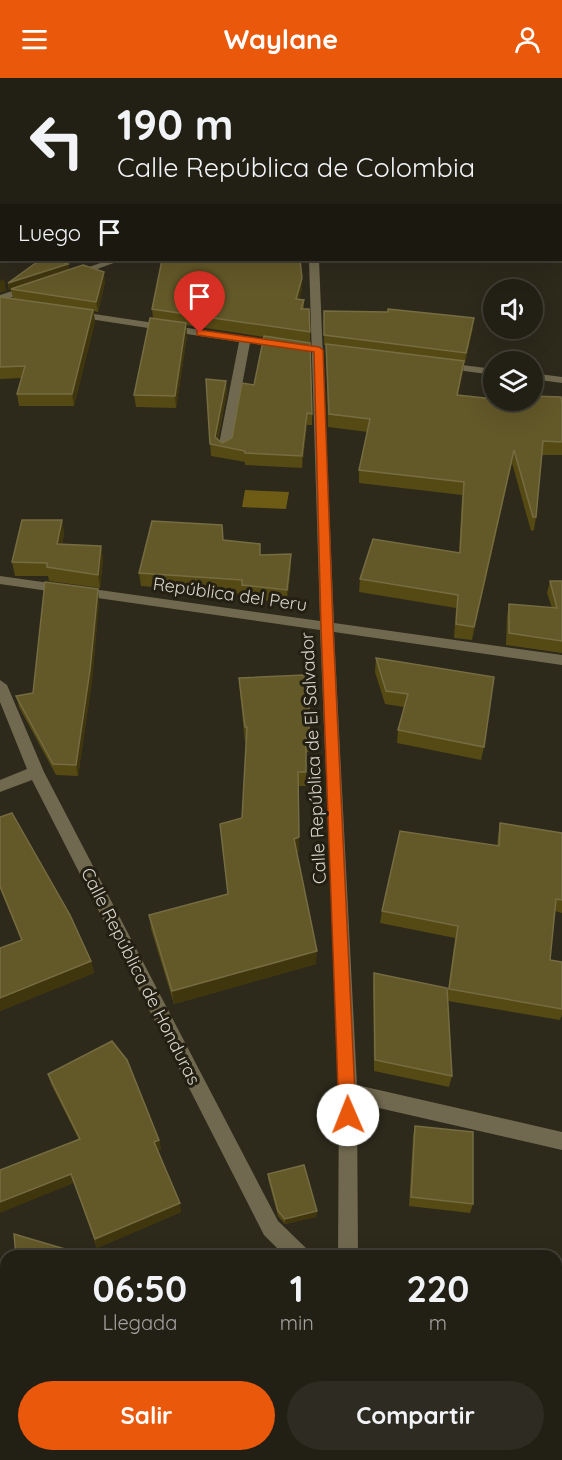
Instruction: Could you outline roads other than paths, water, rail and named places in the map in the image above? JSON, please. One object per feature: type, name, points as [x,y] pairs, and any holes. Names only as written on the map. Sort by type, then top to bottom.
[{"type":"street","points":[[64,277],[114,261]]},
{"type":"street","name":"Calle República de El Salvador","points":[[314,261],[314,349],[348,1092],[348,1250]]},
{"type":"street","points":[[0,301],[42,284]]},
{"type":"street","points":[[0,301],[12,305]]},
{"type":"street","points":[[58,312],[314,349]]},
{"type":"street","points":[[224,449],[245,340]]},
{"type":"street","points":[[435,364],[483,371]]},
{"type":"street","points":[[543,377],[562,380]]},
{"type":"street","name":"República del Peru","points":[[0,580],[562,660]]},
{"type":"street","name":"Calle República de Honduras","points":[[0,685],[36,772],[271,1228],[294,1250]]},
{"type":"street","points":[[0,786],[36,772]]},
{"type":"street","points":[[348,1092],[562,1141]]}]
